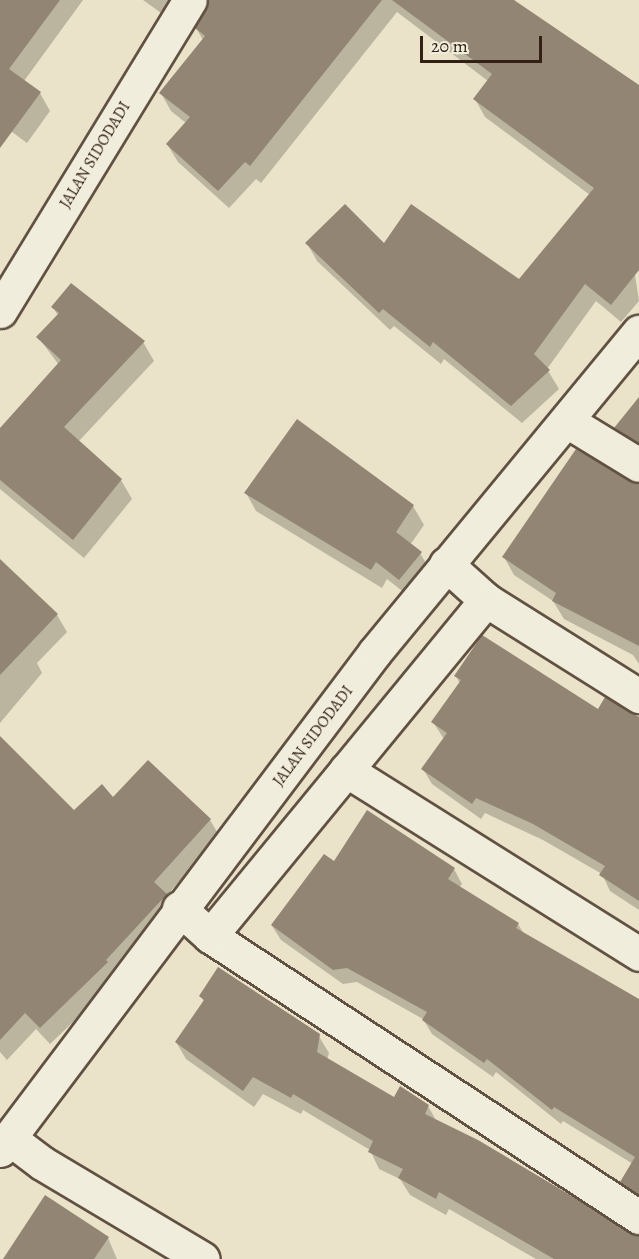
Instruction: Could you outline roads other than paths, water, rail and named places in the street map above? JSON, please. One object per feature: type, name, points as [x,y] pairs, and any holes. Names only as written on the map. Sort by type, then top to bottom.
[{"type":"street","name":"JALAN SIDODADI","points":[[0,311],[190,0]]},
{"type":"street","name":"JALAN SIDODADI","points":[[4,1144],[179,908],[446,564],[639,332]]},
{"type":"street","points":[[567,421],[639,465]]},
{"type":"street","points":[[446,564],[486,600],[639,696]]},
{"type":"street","points":[[210,936],[486,600]]},
{"type":"street","points":[[346,770],[639,954]]},
{"type":"street","points":[[179,908],[210,936],[639,1217]]},
{"type":"street","points":[[4,1144],[42,1163],[203,1259]]}]
